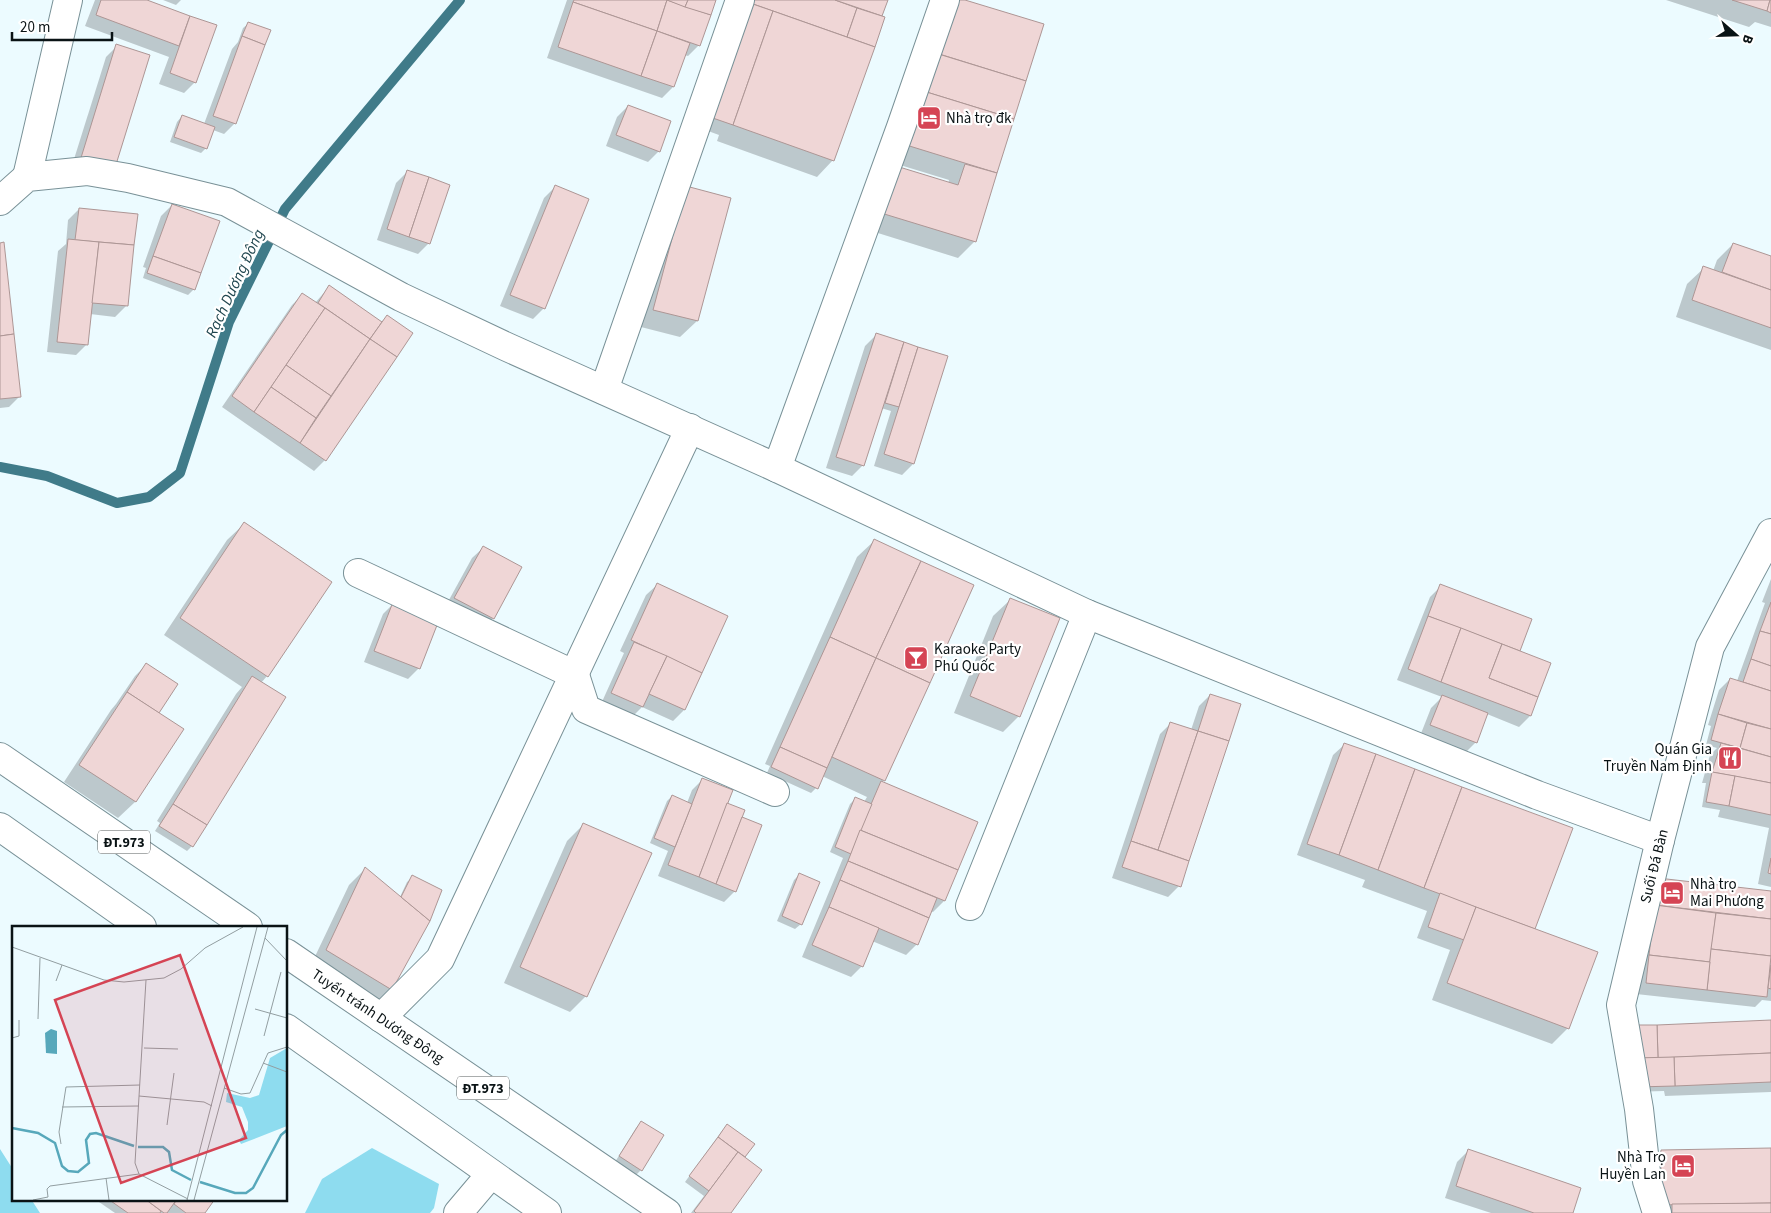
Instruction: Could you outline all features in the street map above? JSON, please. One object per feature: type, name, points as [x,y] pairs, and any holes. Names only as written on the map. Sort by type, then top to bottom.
[{"type":"street","points":[[0,201],[26,178],[68,0]]},
{"type":"street","points":[[604,390],[740,0]]},
{"type":"street","points":[[777,468],[945,0]]},
{"type":"street","points":[[26,178],[87,172],[128,178],[227,202],[401,297],[507,347],[777,468],[1087,614],[1537,795],[1660,840]]},
{"type":"street","points":[[381,1018],[440,959],[690,428]]},
{"type":"street","name":"Suối Đá Bàn","points":[[1657,1213],[1647,1181],[1639,1109],[1621,1005],[1660,840],[1710,647],[1771,533]]},
{"type":"street","points":[[358,573],[575,675],[586,709],[774,792]]},
{"type":"street","points":[[970,906],[1087,614]]},
{"type":"street","name":"ĐT.973","points":[[0,757],[247,926]]},
{"type":"street","points":[[0,827],[141,926]]},
{"type":"street","name":"Tuyến tránh Dương Đông","points":[[288,954],[667,1213]]},
{"type":"street","points":[[288,1029],[547,1213]]},
{"type":"street","points":[[458,1213],[491,1174]]},
{"type":"shaded area","points":[[372,1148],[439,1184],[434,1208],[430,1213],[305,1213],[322,1179]]},
{"type":"shaded area","points":[[0,1149],[12,1168],[12,1200],[32,1200],[40,1213],[0,1213]]},
{"type":"building","points":[[101,0],[147,0],[190,16],[179,46],[96,15]]},
{"type":"building","points":[[574,0],[667,0],[657,31],[573,2]]},
{"type":"building","points":[[667,0],[711,15],[700,46],[657,31]]},
{"type":"building","points":[[667,0],[688,0],[685,7]]},
{"type":"building","points":[[688,0],[716,0],[711,15],[685,7]]},
{"type":"building","points":[[754,0],[835,0],[857,8],[847,37],[753,4]]},
{"type":"building","points":[[835,0],[888,0],[882,16]]},
{"type":"building","points":[[952,0],[965,0],[1044,24],[1026,81],[936,53]]},
{"type":"building","points":[[1732,0],[1770,0],[1767,11]]},
{"type":"building","points":[[1771,0],[1771,13],[1767,11]]},
{"type":"building","points":[[573,2],[657,31],[641,76],[558,47]]},
{"type":"building","points":[[747,2],[773,11],[733,125],[707,116]]},
{"type":"building","points":[[857,8],[885,17],[875,47],[847,37]]},
{"type":"building","points":[[773,11],[875,47],[834,161],[733,125]]},
{"type":"building","points":[[190,16],[217,25],[196,83],[170,73]]},
{"type":"building","points":[[248,22],[271,30],[265,45],[242,36]]},
{"type":"building","points":[[657,31],[690,43],[674,87],[641,76]]},
{"type":"building","points":[[242,36],[265,45],[236,124],[213,116]]},
{"type":"building","points":[[116,44],[150,55],[114,171],[80,161]]},
{"type":"building","points":[[932,52],[1026,81],[1014,119],[920,90]]},
{"type":"building","points":[[920,90],[1014,119],[997,173],[903,144]]},
{"type":"building","points":[[628,105],[671,121],[660,152],[616,135]]},
{"type":"building","points":[[182,115],[215,127],[207,149],[174,137]]},
{"type":"building","points":[[965,164],[997,173],[976,242],[881,213],[896,166],[958,185]]},
{"type":"building","points":[[407,170],[429,177],[409,237],[387,229]]},
{"type":"building","points":[[429,177],[450,185],[430,244],[409,237]]},
{"type":"building","points":[[555,185],[589,199],[545,309],[510,295]]},
{"type":"building","points":[[686,186],[731,198],[698,321],[653,310]]},
{"type":"building","points":[[172,204],[220,221],[201,273],[153,256]]},
{"type":"building","points":[[79,208],[138,214],[134,245],[75,240]]},
{"type":"building","points":[[68,239],[99,242],[88,345],[57,342]]},
{"type":"building","points":[[4,242],[14,334],[0,336],[0,243]]},
{"type":"building","points":[[99,242],[134,245],[128,306],[92,303]]},
{"type":"building","points":[[1733,243],[1771,256],[1771,290],[1722,272]]},
{"type":"building","points":[[153,256],[201,273],[195,290],[147,273]]},
{"type":"building","points":[[1703,266],[1771,290],[1771,328],[1692,300]]},
{"type":"building","points":[[329,285],[382,322],[370,339],[318,303]]},
{"type":"building","points":[[302,293],[325,308],[254,412],[232,396]]},
{"type":"building","points":[[325,308],[370,339],[331,396],[286,365]]},
{"type":"building","points":[[387,315],[413,333],[397,357],[370,339]]},
{"type":"building","points":[[876,333],[904,342],[864,466],[836,457]]},
{"type":"building","points":[[14,334],[21,397],[0,399],[0,336]]},
{"type":"building","points":[[370,339],[397,357],[326,461],[300,443]]},
{"type":"building","points":[[904,342],[918,347],[899,407],[885,403]]},
{"type":"building","points":[[918,347],[948,356],[914,464],[884,454]]},
{"type":"building","points":[[286,365],[331,396],[316,418],[271,387]]},
{"type":"building","points":[[271,387],[316,418],[300,443],[254,412]]},
{"type":"building","points":[[244,522],[332,582],[268,677],[180,618]]},
{"type":"building","points":[[874,539],[921,561],[876,658],[830,637]]},
{"type":"building","points":[[483,546],[522,567],[494,619],[454,598]]},
{"type":"building","points":[[921,561],[974,585],[930,683],[876,658]]},
{"type":"building","points":[[657,583],[728,616],[702,673],[631,640]]},
{"type":"building","points":[[1440,584],[1532,619],[1520,651],[1428,616]]},
{"type":"building","points":[[1010,598],[1060,618],[1020,717],[970,696]]},
{"type":"building","points":[[393,602],[439,620],[420,669],[374,651]]},
{"type":"building","points":[[1771,602],[1771,634],[1760,631]]},
{"type":"building","points":[[1428,616],[1461,628],[1441,682],[1408,669]]},
{"type":"building","points":[[1461,628],[1502,644],[1489,678],[1538,697],[1531,716],[1441,682]]},
{"type":"building","points":[[1760,631],[1771,634],[1771,666],[1751,659]]},
{"type":"building","points":[[830,637],[876,658],[827,768],[780,747]]},
{"type":"building","points":[[634,642],[667,656],[643,707],[611,693]]},
{"type":"building","points":[[1502,644],[1551,663],[1538,697],[1489,678]]},
{"type":"building","points":[[667,656],[702,673],[685,710],[649,694]]},
{"type":"building","points":[[876,658],[930,683],[885,781],[832,757]]},
{"type":"building","points":[[1751,659],[1771,666],[1771,691],[1743,682]]},
{"type":"building","points":[[146,663],[178,684],[159,713],[127,692]]},
{"type":"building","points":[[252,676],[286,697],[207,825],[173,804]]},
{"type":"building","points":[[1730,678],[1771,691],[1771,729],[1718,714]]},
{"type":"building","points":[[127,692],[184,729],[136,802],[79,765]]},
{"type":"building","points":[[1210,694],[1241,704],[1229,741],[1198,731]]},
{"type":"building","points":[[1442,695],[1488,713],[1477,743],[1430,725]]},
{"type":"building","points":[[1718,714],[1747,723],[1740,748],[1711,740]]},
{"type":"building","points":[[1170,722],[1198,731],[1158,850],[1131,841]]},
{"type":"building","points":[[1747,723],[1771,729],[1771,757],[1740,748]]},
{"type":"building","points":[[1198,731],[1229,741],[1189,861],[1158,850]]},
{"type":"building","points":[[1344,743],[1376,754],[1339,855],[1307,844]]},
{"type":"building","points":[[1721,743],[1771,757],[1771,783],[1712,772]]},
{"type":"building","points":[[780,747],[827,768],[818,789],[771,767]]},
{"type":"building","points":[[1376,754],[1415,769],[1378,870],[1339,855]]},
{"type":"building","points":[[1415,769],[1462,787],[1424,888],[1378,870]]},
{"type":"building","points":[[1712,772],[1735,776],[1729,806],[1706,802]]},
{"type":"building","points":[[1735,776],[1771,783],[1771,815],[1729,806]]},
{"type":"building","points":[[702,778],[733,790],[699,877],[668,865]]},
{"type":"building","points":[[881,781],[978,822],[958,870],[860,830]]},
{"type":"building","points":[[1462,787],[1573,828],[1535,929],[1424,888]]},
{"type":"building","points":[[672,795],[692,804],[675,847],[654,838]]},
{"type":"building","points":[[855,797],[872,804],[851,854],[835,847]]},
{"type":"building","points":[[727,803],[745,810],[716,884],[699,877]]},
{"type":"building","points":[[173,804],[207,825],[193,847],[159,826]]},
{"type":"building","points":[[742,817],[762,825],[736,892],[716,884]]},
{"type":"building","points":[[583,823],[652,853],[587,997],[520,967]]},
{"type":"building","points":[[860,830],[958,870],[945,901],[848,861]]},
{"type":"building","points":[[1131,841],[1189,861],[1181,887],[1122,867]]},
{"type":"building","points":[[1771,858],[1771,874],[1768,873]]},
{"type":"building","points":[[848,861],[937,898],[929,918],[840,880]]},
{"type":"building","points":[[365,867],[430,921],[392,990],[326,950]]},
{"type":"building","points":[[799,873],[820,882],[802,925],[782,916]]},
{"type":"building","points":[[412,875],[442,890],[430,921],[401,897]]},
{"type":"building","points":[[1658,878],[1771,891],[1771,919],[1655,905]]},
{"type":"building","points":[[840,880],[929,918],[918,945],[829,907]]},
{"type":"building","points":[[1440,893],[1476,907],[1464,940],[1428,927]]},
{"type":"building","points":[[1655,905],[1716,913],[1710,962],[1649,955]]},
{"type":"building","points":[[829,907],[879,928],[863,967],[812,945]]},
{"type":"building","points":[[1476,907],[1598,952],[1569,1029],[1447,983]]},
{"type":"building","points":[[1716,913],[1771,919],[1771,956],[1711,949]]},
{"type":"building","points":[[1711,949],[1771,956],[1767,997],[1707,990]]},
{"type":"building","points":[[1649,955],[1710,962],[1707,990],[1646,983]]},
{"type":"building","points":[[1771,965],[1771,989],[1768,988]]},
{"type":"building","points":[[1771,1020],[1771,1053],[1658,1058],[1657,1025]]},
{"type":"building","points":[[1634,1025],[1657,1025],[1658,1058],[1635,1058]]},
{"type":"building","points":[[1771,1053],[1771,1082],[1675,1086],[1674,1057]]},
{"type":"building","points":[[1674,1057],[1675,1086],[1636,1087],[1635,1058]]},
{"type":"building","points":[[641,1121],[664,1135],[642,1171],[619,1156]]},
{"type":"building","points":[[727,1124],[755,1144],[745,1157],[718,1137]]},
{"type":"building","points":[[718,1137],[738,1152],[709,1191],[689,1176]]},
{"type":"building","points":[[1771,1148],[1771,1203],[1661,1205],[1661,1150]]},
{"type":"building","points":[[1468,1149],[1581,1188],[1573,1213],[1534,1213],[1456,1186]]},
{"type":"building","points":[[738,1152],[762,1170],[731,1213],[696,1213],[694,1211]]},
{"type":"building","points":[[109,1200],[146,1200],[161,1211],[160,1213],[128,1213]]},
{"type":"building","points":[[146,1200],[176,1200],[167,1213],[164,1213]]},
{"type":"building","points":[[176,1200],[214,1200],[205,1213],[186,1213],[174,1204]]},
{"type":"building","points":[[1771,1203],[1771,1213],[1672,1213],[1672,1204]]},
{"type":"waterway","name":"Rạch Dương Đông","points":[[0,467],[47,476],[117,503],[149,497],[180,473],[229,322],[285,209],[460,0]]},
{"type":"place","name":"Nhà trọ đk","points":[[929,118]]},
{"type":"place","name":"Karaoke Party Phú Quốc","points":[[916,658]]},
{"type":"place","name":"Quán Gia Truyền Nam Định","points":[[1730,758]]},
{"type":"place","name":"Nhà trọ Mai Phương","points":[[1672,893]]},
{"type":"place","name":"Nhà Trọ Huyền Lan","points":[[1683,1166]]}]
